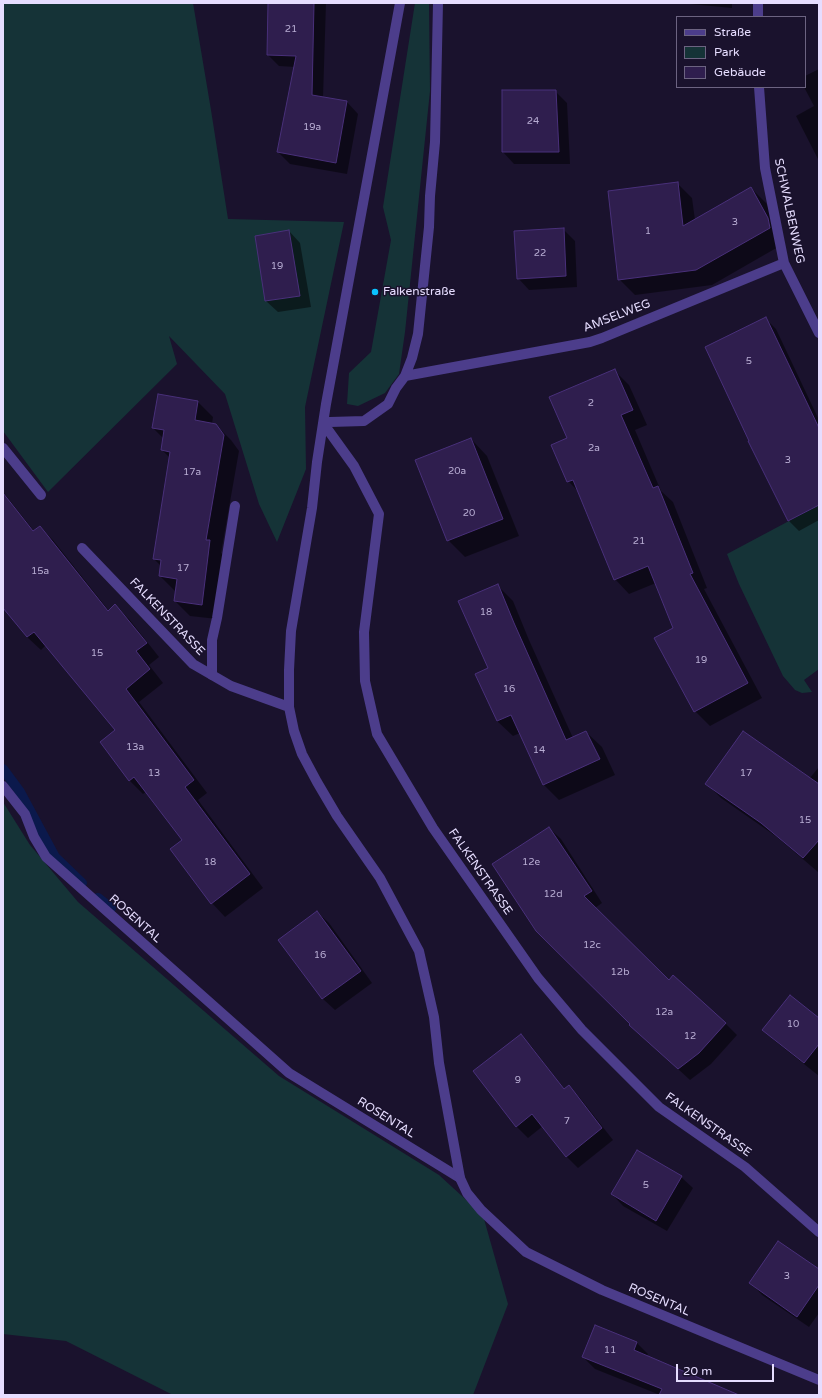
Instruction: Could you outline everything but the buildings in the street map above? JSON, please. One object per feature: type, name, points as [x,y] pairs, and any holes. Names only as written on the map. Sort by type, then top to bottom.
[{"type":"street","points":[[400,3],[317,462],[312,508],[291,631],[289,670],[290,707],[294,731],[302,754],[337,816],[380,878],[419,951],[434,1017],[439,1063],[460,1178]]},
{"type":"street","points":[[323,424],[330,422],[364,421],[388,404],[396,388],[405,376],[412,358],[418,334],[429,227],[435,142],[438,3]]},
{"type":"street","points":[[758,3],[758,16]]},
{"type":"street","name":"SCHWALBENWEG","points":[[759,88],[765,168],[784,263],[819,333]]},
{"type":"street","name":"AMSELWEG","points":[[405,376],[602,338],[784,263]]},
{"type":"street","name":"FALKENSTRASSE","points":[[323,424],[354,466],[379,514],[364,632],[365,681],[377,734],[433,828],[538,978],[582,1030],[658,1107],[745,1167],[819,1232]]},
{"type":"street","points":[[3,448],[41,495]]},
{"type":"street","points":[[212,675],[212,640],[217,618],[235,506]]},
{"type":"street","name":"FALKENSTRASSE","points":[[82,548],[193,664],[231,686],[290,707]]},
{"type":"street","name":"ROSENTAL","points":[[3,786],[25,814],[34,836],[46,857],[289,1073],[460,1178],[467,1193],[481,1210],[526,1252],[602,1290],[819,1380]]},
{"type":"green space","points":[[3,3],[193,3],[228,219],[344,222],[305,407],[306,469],[277,542],[259,504],[225,394],[169,336],[177,364],[48,492],[3,431]]},
{"type":"green space","points":[[415,3],[429,3],[430,91],[405,332],[399,374],[385,393],[358,406],[347,404],[349,373],[371,352],[391,240],[383,207]]},
{"type":"green space","points":[[819,505],[819,669],[804,680],[812,692],[802,693],[795,690],[783,676],[739,584],[727,554]]},
{"type":"green space","points":[[3,802],[30,845],[78,902],[279,1076],[439,1175],[475,1208],[484,1219],[508,1304],[473,1395],[173,1395],[66,1341],[3,1334]]},
{"type":"waterway","points":[[3,769],[20,792],[55,857],[82,883]]},
{"type":"waterway","points":[[98,898],[111,908]]},
{"type":"place","name":"Falkenstraße","points":[[375,292]]}]
